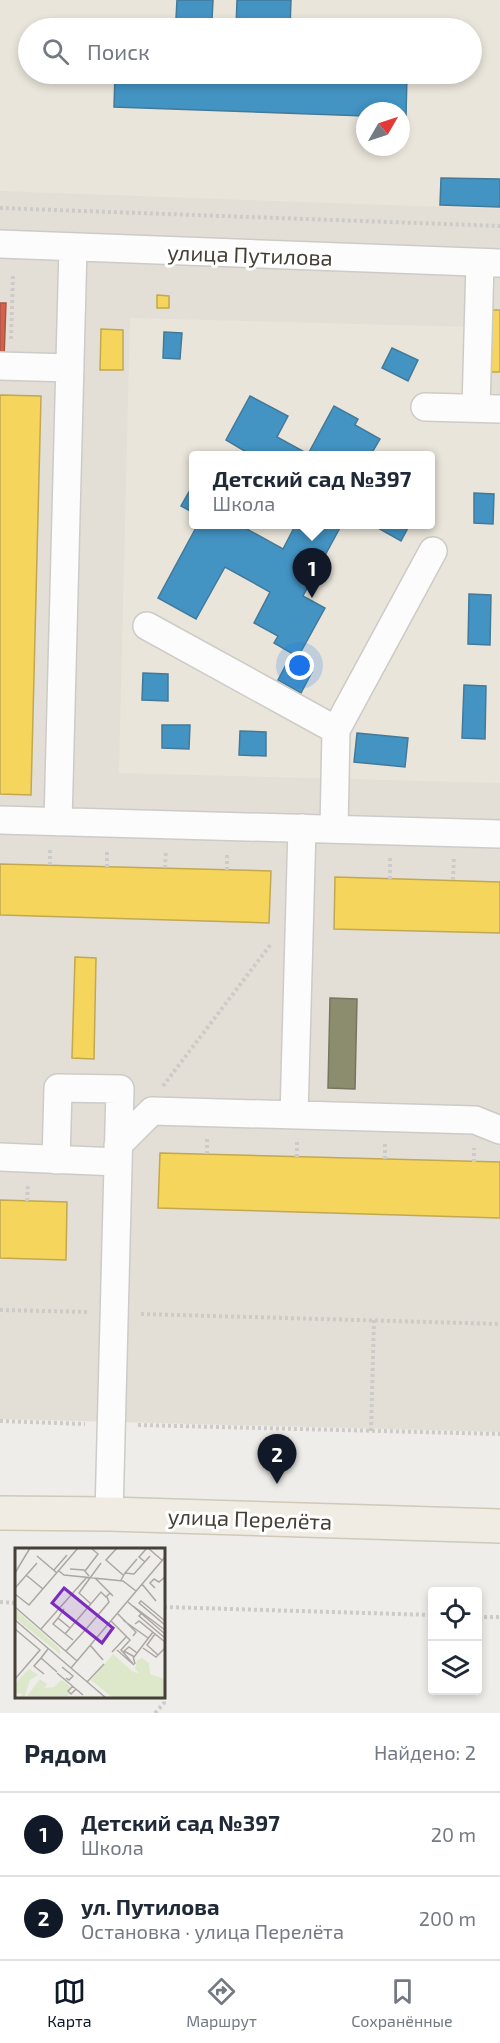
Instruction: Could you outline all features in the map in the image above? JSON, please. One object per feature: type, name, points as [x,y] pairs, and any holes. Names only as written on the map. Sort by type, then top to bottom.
[{"type":"main road","name":"улица Перелёта","points":[[0,1513],[109,1514],[500,1526]]},
{"type":"street","name":"улица Путилова","points":[[0,244],[490,263]]},
{"type":"street","points":[[58,822],[73,247]]},
{"type":"street","points":[[424,407],[488,409],[490,263]]},
{"type":"street","points":[[5,366],[70,368]]},
{"type":"street","points":[[333,829],[336,730],[433,551]]},
{"type":"street","points":[[147,626],[336,730]]},
{"type":"street","points":[[0,820],[500,834]]},
{"type":"street","points":[[294,1115],[302,828]]},
{"type":"street","points":[[56,1160],[58,1088],[120,1089],[109,1514]]},
{"type":"street","points":[[0,1157],[56,1160],[118,1154],[152,1111],[475,1120],[500,1130]]},
{"type":"path","points":[[0,208],[500,226]]},
{"type":"path","points":[[5,366],[13,274]]},
{"type":"path","points":[[152,1111],[162,1086],[271,944]]},
{"type":"path","points":[[0,1310],[500,1324]]},
{"type":"path","points":[[371,1431],[374,1320]]},
{"type":"path","points":[[0,1421],[500,1434]]},
{"type":"path","points":[[0,1602],[15,1603]]},
{"type":"path","points":[[165,1607],[428,1615]]},
{"type":"path","points":[[482,1617],[500,1617]]},
{"type":"path","points":[[155,1713],[164,1703],[163,1698]]},
{"type":"shaded area","points":[[0,0],[500,0],[500,1432],[0,1419]]},
{"type":"shaded area","points":[[0,0],[500,0],[500,209],[0,191]]},
{"type":"shaded area","points":[[130,318],[470,327],[467,422],[500,423],[500,783],[119,773]]},
{"type":"building: Жильё","points":[[157,295],[169,296],[169,308],[157,308]]},
{"type":"building: Жильё","points":[[486,310],[500,310],[500,372],[484,372]]},
{"type":"building: Жильё","points":[[101,329],[123,330],[123,370],[100,370]]},
{"type":"building: Жильё","points":[[0,395],[41,396],[31,795],[0,794]]},
{"type":"building: Жильё","points":[[0,864],[271,871],[269,923],[0,915]]},
{"type":"building: Жильё","points":[[335,877],[500,882],[500,933],[334,929]]},
{"type":"building: Жильё","points":[[75,957],[96,958],[94,1059],[72,1058]]},
{"type":"building: Жильё","points":[[160,1153],[500,1162],[500,1218],[158,1208]]},
{"type":"building: Жильё","points":[[0,1200],[67,1202],[66,1260],[0,1258]]},
{"type":"building: Торговля","points":[[0,303],[6,303],[4,359],[0,358]]},
{"type":"building: Школы","points":[[177,0],[213,0],[212,18],[176,18]]},
{"type":"building: Школы","points":[[237,0],[291,0],[290,18],[236,18]]},
{"type":"building: Школы","points":[[115,84],[407,84],[406,102],[356,102],[356,116],[114,107]]},
{"type":"building: Школы","points":[[441,178],[500,179],[500,207],[440,205]]},
{"type":"building: Школы","points":[[164,332],[182,333],[180,359],[163,358]]},
{"type":"building: Школы","points":[[392,348],[418,360],[408,381],[382,368]]},
{"type":"building: Школы","points":[[250,396],[288,416],[277,437],[303,451],[245,451],[226,440]]},
{"type":"building: Школы","points":[[334,406],[358,419],[355,425],[380,439],[373,451],[310,451]]},
{"type":"building: Школы","points":[[189,492],[189,510],[181,506]]},
{"type":"building: Школы","points":[[474,493],[494,494],[493,524],[474,523]]},
{"type":"building: Школы","points":[[195,529],[247,529],[283,549],[293,529],[339,529],[303,596],[325,608],[298,657],[274,643],[278,636],[254,623],[270,592],[225,567],[196,619],[158,598]]},
{"type":"building: Школы","points":[[380,529],[407,529],[401,541]]},
{"type":"building: Школы","points":[[469,594],[491,595],[490,645],[468,644]]},
{"type":"building: Школы","points":[[289,659],[312,672],[301,693],[278,680]]},
{"type":"building: Школы","points":[[143,673],[168,674],[168,701],[142,700]]},
{"type":"building: Школы","points":[[464,685],[486,686],[485,739],[462,738]]},
{"type":"building: Школы","points":[[162,725],[190,725],[189,749],[162,748]]},
{"type":"building: Школы","points":[[240,731],[266,732],[266,756],[239,755]]},
{"type":"building: Школы","points":[[357,733],[408,738],[405,767],[354,762]]},
{"type":"building: Промзона","points":[[330,998],[357,999],[355,1089],[328,1088]]},
{"type":"place","name":"Детский сад №397","points":[[312,598]]},
{"type":"place","name":"ул. Путилова","points":[[277,1484]]}]
